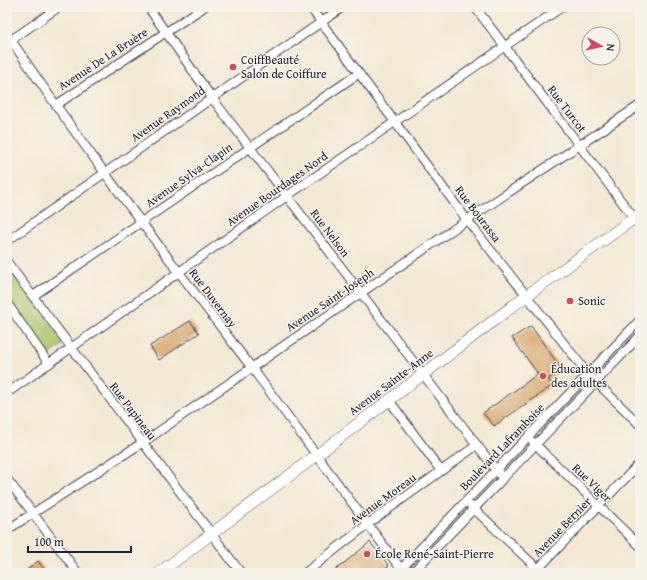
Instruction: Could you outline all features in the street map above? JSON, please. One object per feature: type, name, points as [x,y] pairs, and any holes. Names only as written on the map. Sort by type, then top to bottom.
[{"type":"main road","name":"Avenue Sainte-Anne","points":[[160,573],[526,296],[638,219]]},
{"type":"street","points":[[9,37],[59,7]]},
{"type":"street","name":"Rue Nelson","points":[[148,7],[212,98],[503,479]]},
{"type":"street","name":"Avenue De La Bruère","points":[[56,105],[204,7]]},
{"type":"street","name":"Rue Bourassa","points":[[310,7],[467,220],[526,296],[588,374],[640,425]]},
{"type":"street","name":"Avenue Raymond","points":[[7,241],[343,7]]},
{"type":"street","name":"Rue Turcot","points":[[475,7],[579,145],[638,219]]},
{"type":"street","name":"Avenue Bourdages Nord","points":[[7,393],[287,196],[562,7]]},
{"type":"street","name":"Rue Duvernay","points":[[9,37],[104,173],[317,455],[401,572]]},
{"type":"street","name":"Avenue Sylva-Clapin","points":[[33,296],[358,74]]},
{"type":"street","name":"Avenue Saint-Joseph","points":[[7,530],[142,443],[467,220],[640,105]]},
{"type":"street","name":"Rue Papineau","points":[[7,262],[241,573]]},
{"type":"street","points":[[7,303],[49,364]]},
{"type":"street","name":"Boulevard Laframboise","points":[[401,572],[466,501],[640,320]]},
{"type":"street","name":"Boulevard Laframboise","points":[[412,573],[640,336]]},
{"type":"street","points":[[389,400],[441,471]]},
{"type":"street","name":"Rue Viger","points":[[528,437],[640,546]]},
{"type":"street","name":"Avenue Moreau","points":[[305,573],[368,524],[477,446]]},
{"type":"street","name":"Avenue Bernier","points":[[538,572],[640,463]]},
{"type":"street","points":[[7,479],[78,573]]},
{"type":"street","points":[[466,501],[538,572]]},
{"type":"green space","points":[[7,267],[65,343],[48,356],[7,294]]},
{"type":"building","points":[[190,321],[199,333],[159,360],[150,346]]},
{"type":"building","name":"Éducation des adultes","points":[[531,326],[562,370],[548,379],[553,385],[494,426],[483,413],[538,374],[512,338]]},
{"type":"building","name":"École René-Saint-Pierre","points":[[370,542],[389,566],[380,573],[376,570],[373,573],[332,573]]},
{"type":"building","points":[[38,561],[47,573],[23,573]]},
{"type":"place","name":"CoiffBeauté Salon de Coiffure","points":[[233,67]]},
{"type":"place","name":"Sonic","points":[[570,301]]},
{"type":"place","name":"Éducation des adultes","points":[[543,376]]},
{"type":"place","name":"École René-Saint-Pierre","points":[[367,554]]}]
